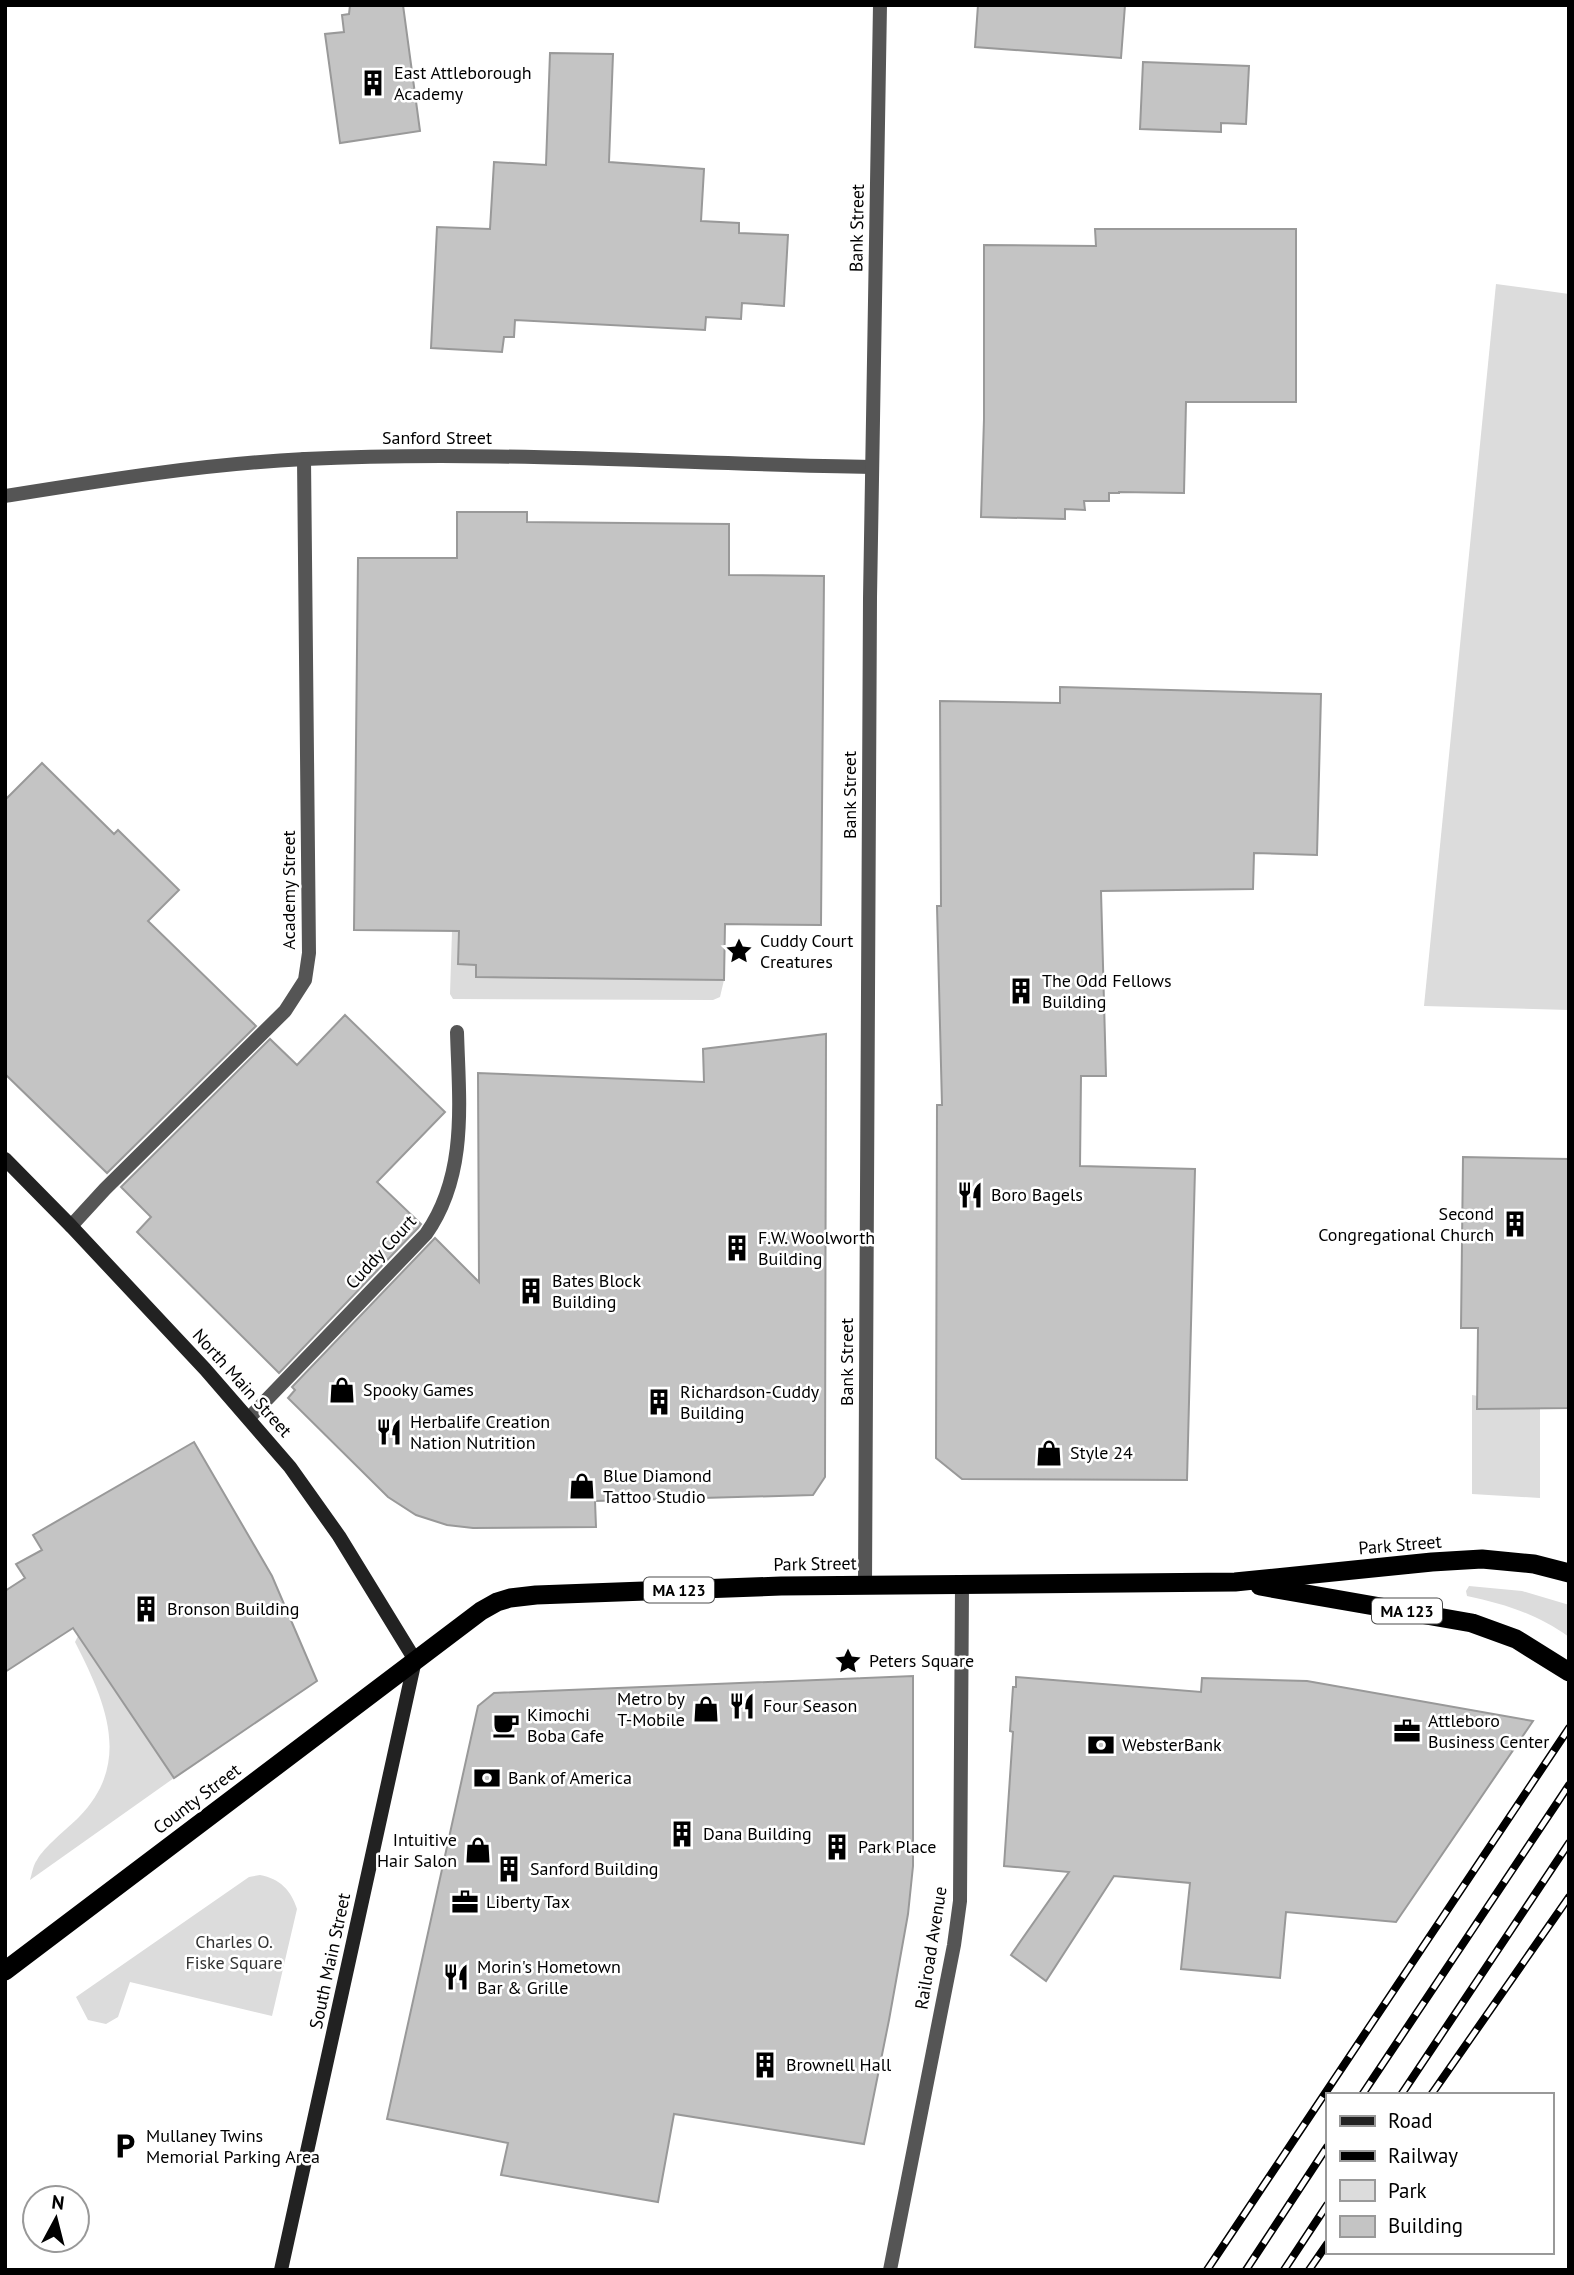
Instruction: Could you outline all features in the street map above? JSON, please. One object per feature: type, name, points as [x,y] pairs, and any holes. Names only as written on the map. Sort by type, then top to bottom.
[{"type":"highway","name":"Park Street","points":[[415,1660],[487,1607],[522,1596],[865,1584],[1235,1582],[1482,1559],[1534,1564],[1569,1573]]},
{"type":"highway","name":"Park Street","points":[[1235,1582],[1472,1623],[1516,1639],[1569,1672]]},
{"type":"highway","name":"County Street","points":[[5,1971],[415,1660]]},
{"type":"main road","name":"North Main Street","points":[[5,1159],[249,1418],[290,1467],[339,1536],[415,1660]]},
{"type":"main road","name":"South Main Street","points":[[281,2270],[415,1660]]},
{"type":"street","name":"Bank Street","points":[[865,1584],[872,467],[880,5]]},
{"type":"street","name":"Sanford Street","points":[[5,496],[181,470],[304,459],[543,458],[872,467]]},
{"type":"street","name":"Academy Street","points":[[71,1226],[285,1011],[305,980],[309,939],[304,459]]},
{"type":"street","name":"Cuddy Court","points":[[249,1418],[426,1234],[440,1215],[455,1166],[459,1113],[457,1032]]},
{"type":"street","name":"Railroad Avenue","points":[[890,2270],[954,1945],[960,1901],[962,1585]]},
{"type":"green space","points":[[1496,284],[1569,294],[1569,1010],[1424,1006]]},
{"type":"green space","points":[[452,931],[459,931],[458,964],[476,965],[477,977],[724,980],[720,997],[713,1000],[453,999],[450,994]]},
{"type":"green space","points":[[1472,1395],[1478,1396],[1483,1406],[1490,1409],[1540,1409],[1540,1498],[1472,1494]]},
{"type":"green space","points":[[1469,1586],[1522,1591],[1569,1605],[1569,1637],[1520,1611],[1467,1596]]},
{"type":"green space","points":[[78,1636],[174,1778],[30,1880],[34,1864],[40,1855],[79,1817],[96,1796],[105,1775],[109,1753],[104,1709],[75,1642]]},
{"type":"green space","name":"Charles O. Fiske Square","points":[[260,1875],[284,1886],[297,1909],[272,2016],[130,1982],[118,2017],[106,2024],[88,2020],[76,1997],[249,1877]]},
{"type":"building","name":"East Attleborough Academy","points":[[350,5],[403,5],[420,131],[340,143],[325,34],[344,32],[342,15],[349,14]]},
{"type":"building","points":[[978,5],[1125,5],[1121,58],[975,47]]},
{"type":"building","points":[[550,53],[613,54],[609,162],[704,169],[701,221],[739,223],[739,233],[788,235],[784,306],[742,303],[741,319],[706,317],[705,330],[515,320],[514,337],[504,337],[502,352],[431,348],[437,227],[490,229],[494,162],[546,165]]},
{"type":"building","points":[[1143,62],[1249,66],[1246,124],[1221,123],[1221,132],[1140,129]]},
{"type":"building","points":[[1095,229],[1296,229],[1296,402],[1186,402],[1184,493],[1109,493],[1109,501],[1084,501],[1085,510],[1065,509],[1065,519],[981,517],[984,245],[1096,246]]},
{"type":"building","points":[[457,512],[527,512],[527,522],[729,524],[729,575],[824,576],[821,925],[725,924],[724,980],[476,977],[476,965],[458,964],[459,931],[354,930],[358,558],[457,558]]},
{"type":"building","points":[[1060,687],[1321,694],[1317,855],[1254,853],[1253,889],[1101,891],[1106,1076],[1081,1076],[1080,1166],[1195,1169],[1187,1480],[962,1479],[936,1458],[937,1105],[942,1105],[937,906],[941,906],[940,701],[1060,703]]},
{"type":"building","points":[[42,763],[114,834],[118,830],[179,890],[148,921],[256,1026],[107,1173],[5,1074],[5,800]]},
{"type":"building","points":[[345,1015],[445,1112],[377,1182],[421,1224],[279,1373],[137,1232],[151,1217],[121,1187],[270,1039],[297,1065]]},
{"type":"building","points":[[826,1034],[825,1477],[813,1495],[595,1501],[596,1527],[473,1528],[447,1525],[416,1515],[388,1497],[288,1398],[295,1390],[292,1387],[435,1238],[479,1282],[478,1073],[704,1082],[703,1049]]},
{"type":"building","name":"Second Congregational Church","points":[[1463,1157],[1569,1159],[1569,1408],[1477,1409],[1478,1328],[1461,1328]]},
{"type":"building","name":"Bronson Building","points":[[194,1442],[272,1576],[317,1681],[174,1778],[73,1628],[5,1672],[5,1591],[25,1578],[16,1564],[42,1550],[33,1535]]},
{"type":"building","points":[[913,1676],[913,1866],[908,1914],[864,2144],[674,2114],[658,2202],[501,2175],[508,2143],[387,2119],[478,1706],[494,1693]]},
{"type":"building","points":[[1016,1677],[1201,1692],[1202,1678],[1307,1681],[1533,1721],[1396,1922],[1286,1912],[1280,1978],[1181,1969],[1190,1883],[1114,1876],[1046,1981],[1011,1955],[1069,1872],[1004,1866],[1013,1732],[1010,1731]]},
{"type":"railway","points":[[1207,2270],[1569,1728]]},
{"type":"railway","points":[[1363,2093],[1569,1785]]},
{"type":"railway","points":[[1402,2093],[1569,1843]]},
{"type":"railway","points":[[1432,2093],[1569,1897]]},
{"type":"railway","points":[[1246,2270],[1326,2149]]},
{"type":"railway","points":[[1284,2270],[1326,2207]]},
{"type":"railway","points":[[1309,2270],[1326,2245]]},
{"type":"place","name":"East Attleborough Academy","points":[[373,83]]},
{"type":"place","name":"Cuddy Court Creatures","points":[[739,951]]},
{"type":"place","name":"The Odd Fellows Building","points":[[1021,991]]},
{"type":"place","name":"Boro Bagels","points":[[970,1195]]},
{"type":"place","name":"Second Congregational Church","points":[[1515,1224]]},
{"type":"place","name":"F.W. Woolworth Building","points":[[737,1248]]},
{"type":"place","name":"Bates Block Building","points":[[531,1291]]},
{"type":"place","name":"Spooky Games","points":[[342,1390]]},
{"type":"place","name":"Richardson-Cuddy Building","points":[[659,1402]]},
{"type":"place","name":"Herbalife Creation Nation Nutrition","points":[[389,1432]]},
{"type":"place","name":"Style 24","points":[[1049,1453]]},
{"type":"place","name":"Blue Diamond Tattoo Studio","points":[[582,1486]]},
{"type":"place","name":"Bronson Building","points":[[146,1609]]},
{"type":"place","name":"Peters Square","points":[[848,1661]]},
{"type":"place","name":"Four Season","points":[[742,1706]]},
{"type":"place","name":"Metro by T-Mobile","points":[[706,1709]]},
{"type":"place","name":"Kimochi Boba Cafe","points":[[506,1725]]},
{"type":"place","name":"Attleboro Business Center","points":[[1407,1731]]},
{"type":"place","name":"WebsterBank","points":[[1101,1745]]},
{"type":"place","name":"Bank of America","points":[[487,1778]]},
{"type":"place","name":"Dana Building","points":[[682,1834]]},
{"type":"place","name":"Park Place","points":[[837,1847]]},
{"type":"place","name":"Intuitive Hair Salon","points":[[478,1850]]},
{"type":"place","name":"Sanford Building","points":[[509,1869]]},
{"type":"place","name":"Liberty Tax","points":[[465,1902]]},
{"type":"place","name":"Morin's Hometown Bar & Grille","points":[[456,1977]]},
{"type":"place","name":"Brownell Hall","points":[[765,2065]]},
{"type":"place","name":"Mullaney Twins Memorial Parking Area","points":[[125,2146]]}]
